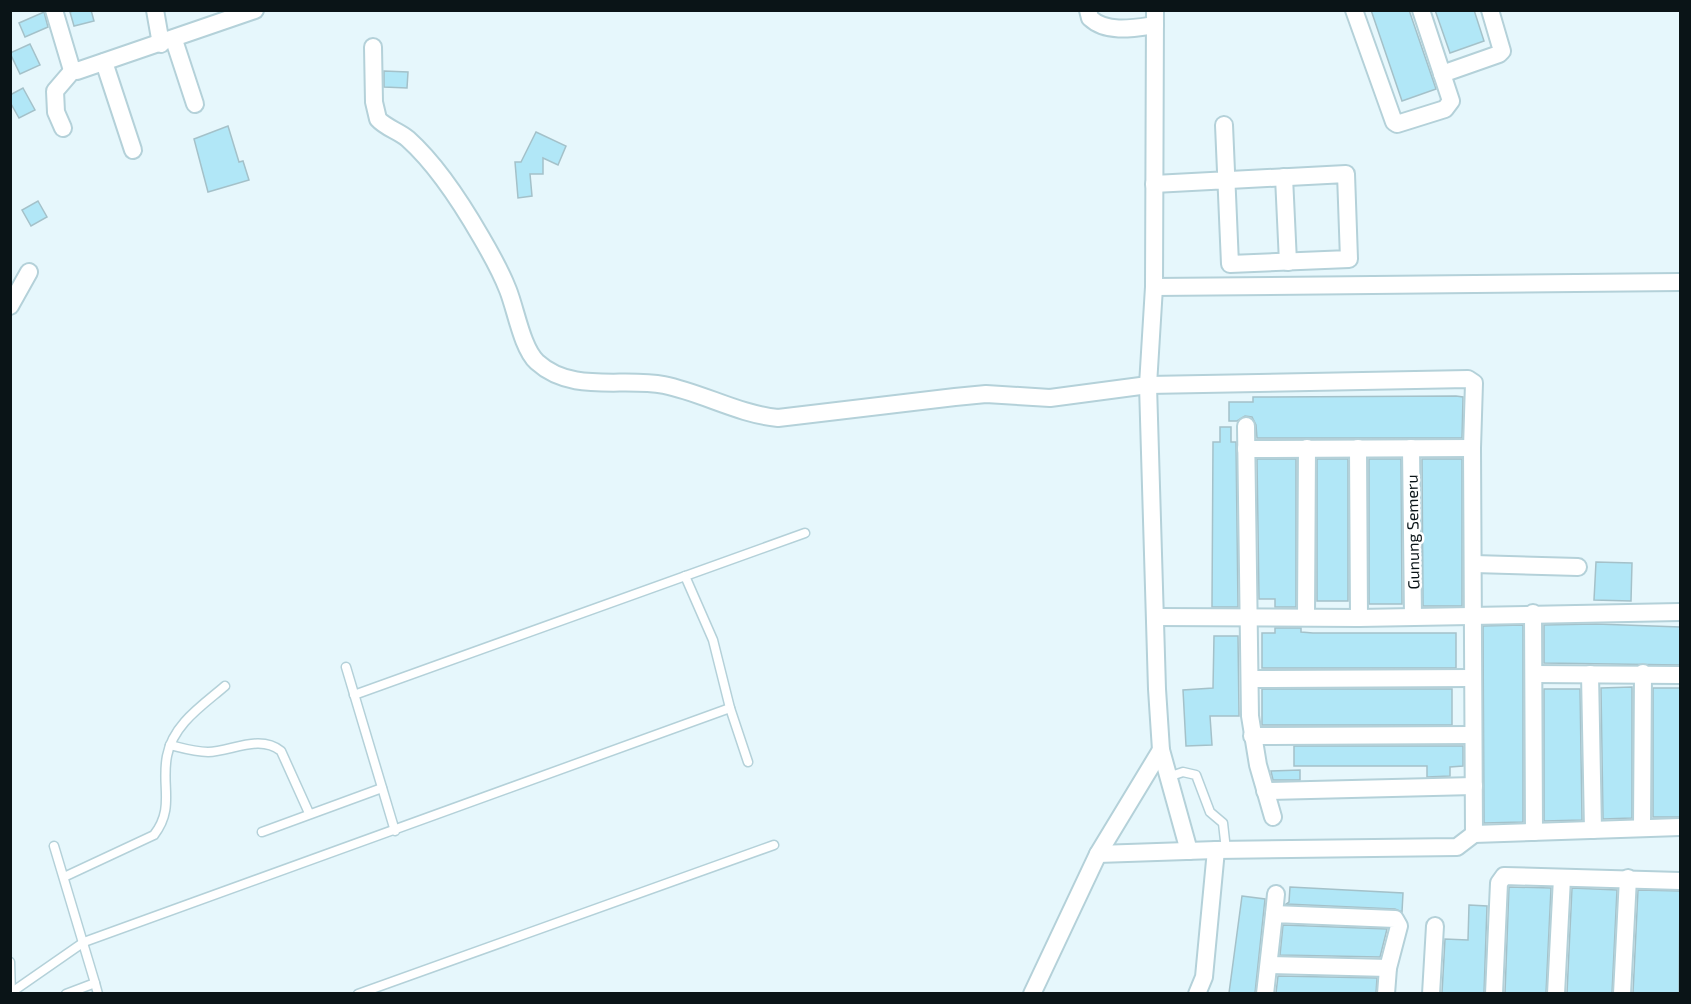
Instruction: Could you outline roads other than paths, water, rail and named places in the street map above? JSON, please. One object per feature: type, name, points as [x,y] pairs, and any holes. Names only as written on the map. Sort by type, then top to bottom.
[{"type":"street","points":[[54,10],[74,70]]},
{"type":"street","points":[[155,10],[195,104]]},
{"type":"street","points":[[63,128],[57,112],[55,91],[74,70],[104,63],[255,10]]},
{"type":"street","points":[[1088,10],[1090,18],[1100,24],[1123,29],[1155,18],[1154,287],[1148,385],[1161,750],[1189,851]]},
{"type":"street","points":[[1354,10],[1395,124],[1415,119],[1449,105],[1450,97],[1421,10]]},
{"type":"street","points":[[1442,74],[1502,51],[1491,10]]},
{"type":"street","points":[[373,47],[374,102],[378,119],[407,139],[462,206],[504,281],[535,360],[550,372],[574,380],[599,383],[638,382],[666,386],[753,415],[778,418],[986,394],[1050,398],[1148,385],[1468,379],[1475,386],[1472,448],[1475,615],[1472,678],[1474,834]]},
{"type":"street","points":[[104,63],[133,150]]},
{"type":"street","points":[[1154,184],[1226,180],[1346,174],[1349,259],[1230,264],[1226,180],[1224,125]]},
{"type":"street","points":[[1284,177],[1288,262]]},
{"type":"street","points":[[10,306],[28,272]]},
{"type":"street","points":[[1154,287],[1680,282]]},
{"type":"street","points":[[1246,426],[1247,616],[1252,736],[1273,817]]},
{"type":"street","points":[[1306,618],[1307,448]]},
{"type":"street","points":[[1358,448],[1359,618]]},
{"type":"street","name":"Gunung Semeru","points":[[1411,448],[1413,616]]},
{"type":"street","points":[[1246,449],[1472,448]]},
{"type":"street","points":[[1474,564],[1578,567]]},
{"type":"street","points":[[1156,616],[1359,618],[1680,612]]},
{"type":"street","points":[[1533,613],[1534,832]]},
{"type":"street","points":[[1642,827],[1643,673]]},
{"type":"street","points":[[1534,674],[1680,675]]},
{"type":"street","points":[[1590,674],[1593,830]]},
{"type":"street","points":[[1250,679],[1472,678]]},
{"type":"street","points":[[1252,736],[1472,735]]},
{"type":"street","points":[[1032,993],[1098,855],[1161,750]]},
{"type":"street","points":[[1265,791],[1474,786]]},
{"type":"street","points":[[1098,855],[1221,850],[1457,847],[1474,834],[1680,827]]},
{"type":"street","points":[[1203,992],[1221,850]]},
{"type":"street","points":[[1494,993],[1501,879],[1504,876],[1680,881]]},
{"type":"street","points":[[1556,993],[1562,878]]},
{"type":"street","points":[[1622,993],[1628,878]]},
{"type":"street","points":[[1265,993],[1276,894]]},
{"type":"street","points":[[1274,914],[1393,918],[1399,926],[1388,968],[1386,993]]},
{"type":"street","points":[[1431,993],[1435,926]]},
{"type":"street","points":[[1269,965],[1388,968]]},
{"type":"lane","points":[[354,695],[805,533]]},
{"type":"lane","points":[[685,576],[713,640],[730,708],[748,762]]},
{"type":"lane","points":[[346,667],[395,831]]},
{"type":"lane","points":[[64,877],[154,835],[162,825],[166,812],[167,757],[170,745],[189,717],[225,686]]},
{"type":"lane","points":[[12,993],[84,942],[730,708]]},
{"type":"lane","points":[[170,745],[204,752],[256,743],[274,745],[281,751],[309,813]]},
{"type":"lane","points":[[1168,777],[1183,772],[1196,775],[1210,812],[1223,824],[1221,850]]},
{"type":"lane","points":[[262,832],[382,788]]},
{"type":"lane","points":[[358,993],[774,845]]},
{"type":"lane","points":[[54,846],[98,993]]},
{"type":"lane","points":[[10,962],[12,993]]},
{"type":"lane","points":[[66,993],[95,983]]}]
